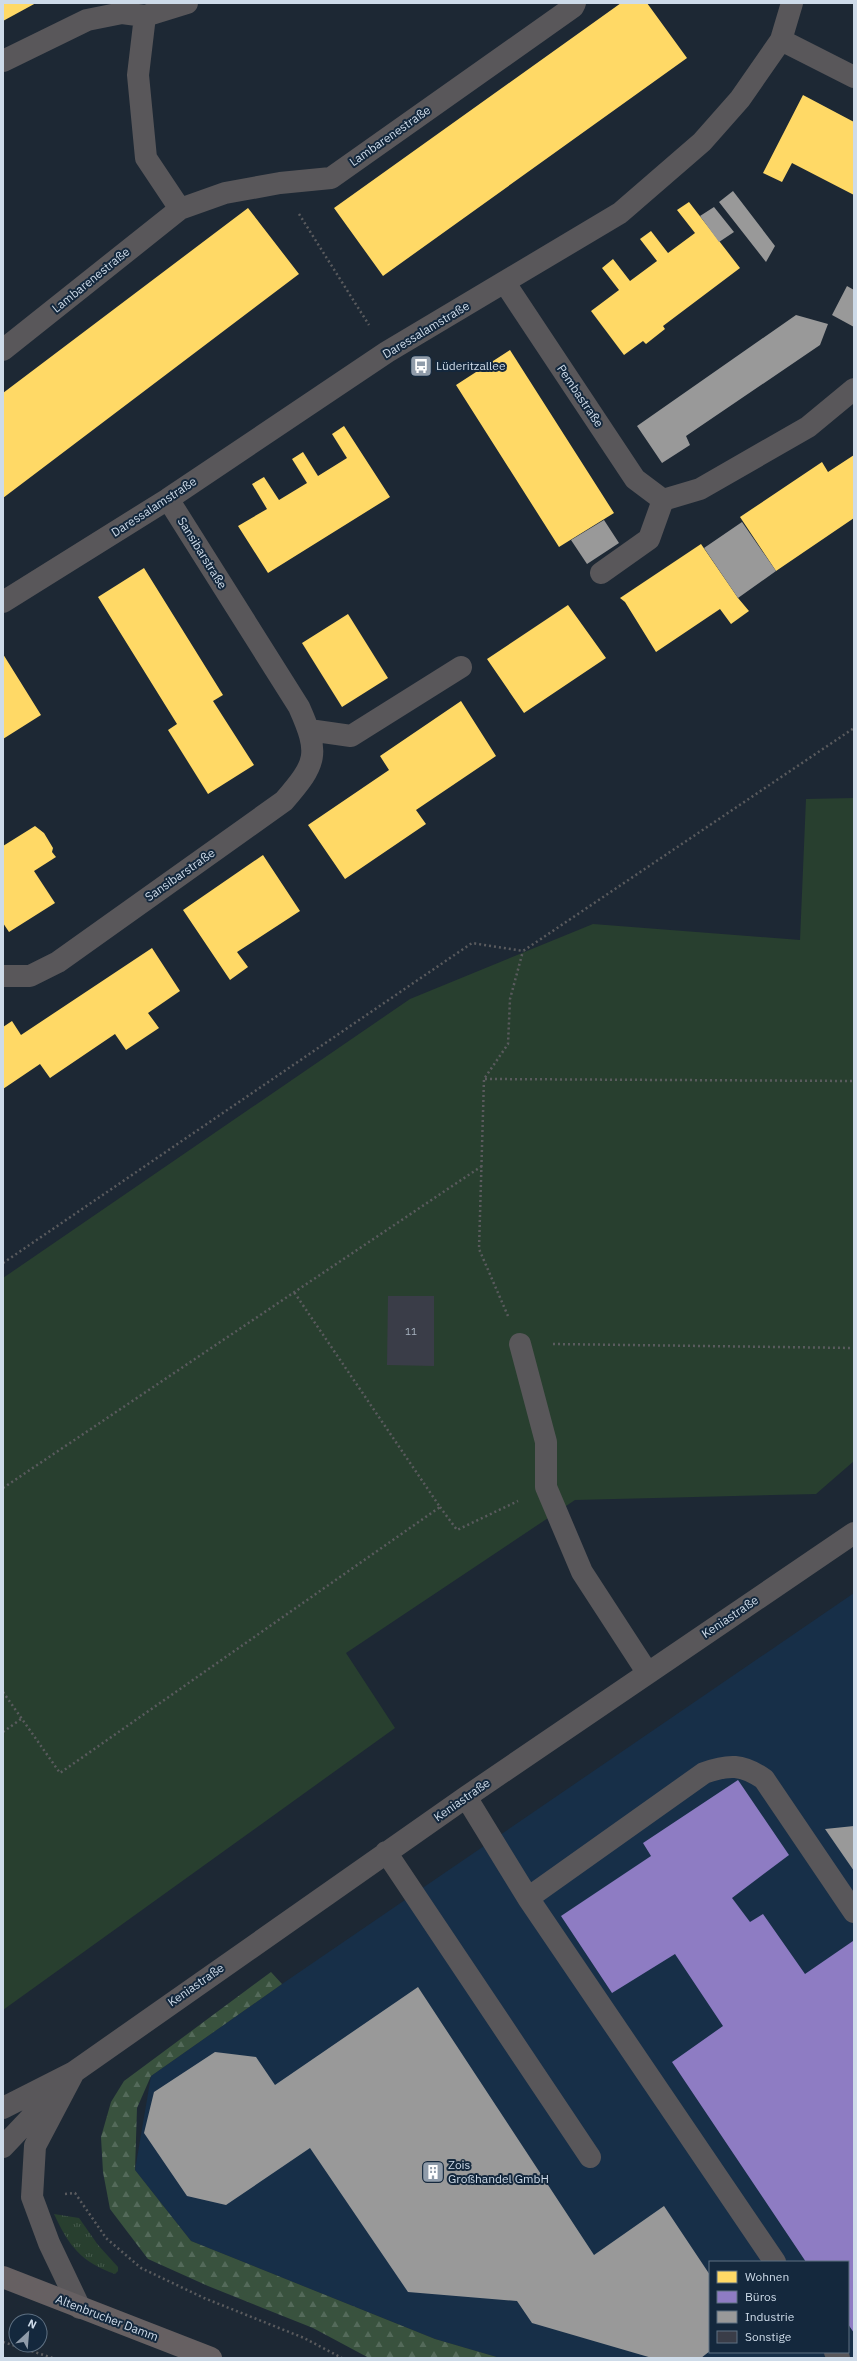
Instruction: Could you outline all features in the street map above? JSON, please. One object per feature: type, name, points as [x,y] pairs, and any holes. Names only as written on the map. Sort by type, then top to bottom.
[{"type":"main road","name":"Altenbrucher Damm","points":[[3,2278],[211,2358]]},
{"type":"street","points":[[3,61],[86,20],[120,8],[145,16],[187,3]]},
{"type":"street","name":"Lambarenestraße","points":[[3,350],[180,209],[225,193],[280,183],[331,178],[573,7],[575,3]]},
{"type":"street","name":"Daressalamstraße","points":[[3,602],[168,499],[387,352],[620,213],[702,142],[740,99],[781,40],[792,3]]},
{"type":"street","points":[[145,16],[138,75],[146,158],[180,209]]},
{"type":"street","points":[[781,40],[854,77]]},
{"type":"street","name":"Pembastraße","points":[[505,283],[635,479],[663,500]]},
{"type":"street","points":[[601,573],[649,539],[663,500],[700,489],[808,427],[854,389]]},
{"type":"street","name":"Sansibarstraße","points":[[3,976],[30,976],[58,962],[284,801],[307,774],[314,752],[309,730],[299,707],[168,499]]},
{"type":"street","points":[[309,730],[351,736],[461,667]]},
{"type":"street","points":[[520,1344],[546,1442],[546,1487],[582,1572],[647,1672]]},
{"type":"street","name":"Keniastraße","points":[[3,2108],[74,2072],[386,1852],[647,1672],[854,1534]]},
{"type":"street","points":[[528,1898],[704,1773],[720,1767],[734,1766],[751,1770],[764,1779],[854,1912]]},
{"type":"street","points":[[466,1797],[528,1898],[774,2261]]},
{"type":"street","points":[[386,1852],[590,2157]]},
{"type":"street","name":"Keniastraße","points":[[3,2147],[74,2072]]},
{"type":"street","name":"Keniastraße","points":[[74,2072],[35,2146],[32,2197],[49,2243],[80,2308]]},
{"type":"path","points":[[280,183],[387,352]]},
{"type":"path","points":[[854,728],[523,951],[510,999],[508,1044],[484,1079],[479,1249],[520,1344],[854,1348]]},
{"type":"path","points":[[3,1263],[472,943],[523,951]]},
{"type":"path","points":[[484,1079],[854,1081]]},
{"type":"path","points":[[3,1488],[482,1166]]},
{"type":"path","points":[[294,1292],[457,1530],[546,1487]]},
{"type":"path","points":[[3,1692],[60,1773],[440,1507]]},
{"type":"path","points":[[3,1732],[22,1719]]},
{"type":"path","points":[[76,2193],[106,2238],[141,2268],[204,2298],[304,2338],[342,2358]]},
{"type":"path","points":[[3,2342],[53,2358]]},
{"type":"shaded area","points":[[854,1593],[854,2358],[500,2358],[435,2339],[191,2241],[135,2170],[151,2076],[282,1984]]},
{"type":"green space","points":[[854,798],[854,1461],[816,1494],[575,1500],[346,1653],[395,1728],[3,2010],[3,1278],[410,999],[593,924],[800,940],[806,799]]},
{"type":"green space","points":[[271,1972],[282,1984],[151,2076],[137,2108],[135,2170],[191,2241],[435,2339],[500,2358],[369,2358],[313,2328],[208,2286],[148,2259],[110,2209],[103,2172],[101,2137],[111,2102],[124,2081]]},
{"type":"green space","points":[[54,2214],[79,2218],[98,2245],[118,2267],[118,2271],[115,2274],[103,2269],[93,2264],[77,2252],[65,2235]]},
{"type":"building: Wohnen","points":[[3,3],[36,3],[3,21]]},
{"type":"building: Wohnen","points":[[621,3],[647,3],[687,58],[383,276],[334,208]]},
{"type":"building: Wohnen","points":[[803,95],[854,122],[854,195],[792,163],[782,182],[763,173]]},
{"type":"building: Wohnen","points":[[689,202],[740,268],[663,326],[665,329],[646,344],[643,341],[624,355],[591,311],[619,290],[602,268],[613,259],[630,281],[657,261],[640,239],[651,231],[668,253],[695,233],[677,210]]},
{"type":"building: Wohnen","points":[[248,208],[299,274],[3,498],[3,393]]},
{"type":"building: Wohnen","points":[[510,350],[614,513],[559,547],[456,385]]},
{"type":"building: Wohnen","points":[[344,426],[390,497],[268,573],[238,526],[267,509],[252,484],[264,477],[279,500],[307,483],[292,459],[303,452],[318,476],[347,458],[332,434]]},
{"type":"building: Wohnen","points":[[854,455],[854,518],[776,571],[740,517],[822,462],[828,472]]},
{"type":"building: Wohnen","points":[[701,544],[738,598],[749,611],[731,624],[720,609],[656,652],[625,602],[620,598]]},
{"type":"building: Wohnen","points":[[144,568],[223,695],[213,701],[254,765],[208,794],[168,730],[177,724],[98,597]]},
{"type":"building: Wohnen","points":[[568,605],[606,658],[524,713],[487,659]]},
{"type":"building: Wohnen","points":[[348,614],[388,678],[342,707],[302,643]]},
{"type":"building: Wohnen","points":[[3,654],[41,715],[3,739]]},
{"type":"building: Wohnen","points":[[461,701],[496,756],[416,810],[426,824],[345,879],[308,825],[389,770],[380,756]]},
{"type":"building: Wohnen","points":[[35,826],[44,833],[53,848],[52,852],[56,857],[34,871],[55,903],[9,932],[3,923],[3,846]]},
{"type":"building: Wohnen","points":[[263,855],[300,911],[237,952],[248,967],[230,980],[183,910]]},
{"type":"building: Wohnen","points":[[152,948],[180,991],[148,1013],[159,1028],[126,1050],[115,1034],[50,1078],[40,1064],[3,1089],[3,1027],[12,1021],[21,1035]]},
{"type":"building: Büros","points":[[738,1780],[789,1855],[732,1898],[750,1922],[763,1914],[805,1974],[853,1941],[854,1943],[854,2333],[849,2326],[849,2261],[805,2261],[672,2062],[723,2026],[675,1954],[612,1993],[561,1916],[651,1856],[643,1843]]},
{"type":"building: Industrie","points":[[733,191],[775,246],[766,262],[719,202]]},
{"type":"building: Industrie","points":[[714,207],[734,232],[719,242],[700,216]]},
{"type":"building: Industrie","points":[[847,286],[854,290],[854,327],[832,315]]},
{"type":"building: Industrie","points":[[796,315],[828,324],[820,345],[686,436],[690,445],[662,463],[637,426]]},
{"type":"building: Industrie","points":[[604,520],[619,543],[587,564],[571,540]]},
{"type":"building: Industrie","points":[[742,522],[776,571],[738,598],[704,548]]},
{"type":"building: Industrie","points":[[854,1826],[854,1871],[825,1829]]},
{"type":"building: Industrie","name":"Zois Großhandel GmbH","points":[[418,1987],[594,2255],[664,2206],[709,2274],[709,2352],[701,2358],[652,2358],[532,2323],[517,2301],[408,2292],[310,2148],[226,2205],[187,2196],[144,2133],[154,2092],[215,2052],[256,2057],[275,2085]]},
{"type":"building: Sonstige","points":[[388,1296],[434,1296],[434,1366],[387,1365]]},
{"type":"place","name":"Lüderitzallee","points":[[421,366]]},
{"type":"place","name":"Zois Großhandel GmbH","points":[[433,2172]]}]
